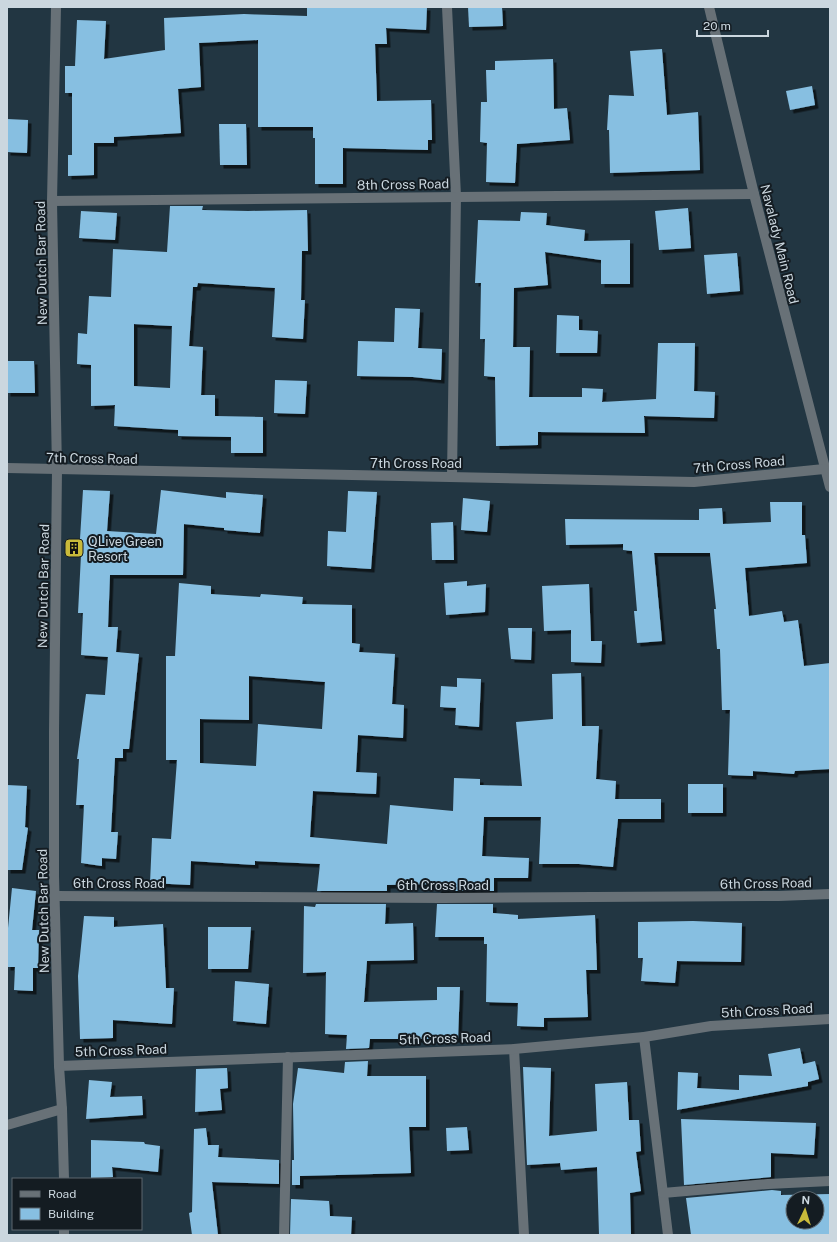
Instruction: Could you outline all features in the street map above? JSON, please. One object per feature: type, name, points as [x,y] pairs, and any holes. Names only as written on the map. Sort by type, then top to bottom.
[{"type":"street","name":"New Dutch Bar Road","points":[[56,7],[52,201],[57,470],[54,731],[59,1066],[64,1178]]},
{"type":"street","points":[[447,7],[456,196],[452,476]]},
{"type":"street","name":"Navalady Main Road","points":[[709,7],[754,194],[824,469],[830,487]]},
{"type":"street","name":"8th Cross Road","points":[[52,201],[754,194]]},
{"type":"street","name":"7th Cross Road","points":[[7,468],[694,482],[824,469]]},
{"type":"street","name":"6th Cross Road","points":[[56,896],[449,898],[779,896],[830,894]]},
{"type":"street","name":"5th Cross Road","points":[[59,1066],[514,1049],[644,1037],[710,1026],[830,1019]]},
{"type":"street","points":[[644,1037],[668,1235]]},
{"type":"street","points":[[514,1049],[524,1235]]},
{"type":"street","points":[[284,1235],[288,1057]]},
{"type":"street","points":[[7,1125],[62,1109]]},
{"type":"street","points":[[663,1193],[768,1184],[830,1181]]},
{"type":"building","points":[[307,7],[427,7],[426,30],[386,28],[387,44],[375,44],[377,101],[431,100],[432,140],[428,140],[428,150],[343,148],[343,184],[315,184],[315,138],[313,138],[313,127],[258,127],[258,40],[199,43],[201,87],[178,89],[181,133],[114,137],[114,143],[94,143],[94,175],[68,176],[68,155],[72,155],[72,93],[65,93],[65,66],[75,66],[77,20],[106,21],[104,59],[165,50],[164,18],[244,14],[307,16]]},
{"type":"building","points":[[468,7],[502,7],[503,26],[469,27]]},
{"type":"building","points":[[662,49],[667,115],[698,112],[700,170],[610,173],[609,130],[607,130],[609,95],[634,96],[630,51]]},
{"type":"building","points":[[553,59],[554,109],[567,108],[570,140],[517,144],[515,183],[486,182],[487,143],[480,142],[481,102],[487,102],[486,70],[495,70],[495,61]]},
{"type":"building","points":[[812,86],[815,105],[790,110],[786,91]]},
{"type":"building","points":[[7,119],[28,120],[27,153],[7,152]]},
{"type":"building","points":[[219,124],[246,124],[247,165],[220,165]]},
{"type":"building","points":[[170,206],[203,206],[202,210],[307,210],[308,251],[302,251],[301,300],[305,300],[303,339],[272,337],[275,288],[198,283],[197,287],[193,287],[189,346],[203,347],[201,395],[215,395],[215,416],[263,417],[263,453],[231,453],[231,437],[178,436],[178,430],[114,426],[115,405],[91,406],[91,365],[77,364],[78,333],[87,334],[89,296],[111,297],[113,249],[167,252]],"holes":[[[134,324],[172,326],[170,388],[134,386]]]},
{"type":"building","points":[[688,208],[691,248],[659,250],[655,211]]},
{"type":"building","points":[[81,211],[117,213],[115,240],[79,238]]},
{"type":"building","points":[[521,212],[547,213],[546,225],[585,230],[584,241],[630,240],[630,284],[601,284],[601,260],[545,252],[548,285],[514,288],[513,347],[530,347],[529,397],[582,397],[582,388],[603,389],[602,402],[656,399],[658,343],[695,343],[694,391],[715,392],[714,418],[644,416],[645,433],[538,432],[538,445],[496,446],[495,377],[484,376],[485,339],[480,339],[481,283],[475,283],[478,220],[520,221]]},
{"type":"building","points":[[737,253],[740,291],[707,294],[704,255]]},
{"type":"building","points":[[395,308],[420,309],[418,348],[442,349],[441,380],[413,377],[357,376],[358,341],[394,342]]},
{"type":"building","points":[[557,315],[579,316],[579,330],[598,331],[597,353],[556,353]]},
{"type":"building","points":[[7,361],[34,361],[35,393],[7,393]]},
{"type":"building","points":[[275,380],[307,381],[305,414],[274,413]]},
{"type":"building","points":[[83,490],[110,491],[107,531],[156,534],[161,490],[226,498],[226,492],[263,495],[260,533],[224,530],[224,528],[184,524],[183,575],[110,575],[108,627],[118,627],[116,652],[139,654],[129,749],[123,749],[123,758],[115,758],[111,832],[118,832],[116,859],[102,858],[102,866],[81,863],[84,805],[76,805],[79,759],[77,759],[86,694],[105,695],[108,657],[81,655],[83,613],[78,613],[81,555],[79,555]]},
{"type":"building","points":[[348,491],[377,492],[371,569],[327,566],[328,531],[346,532]]},
{"type":"building","points":[[463,498],[490,501],[487,532],[461,530]]},
{"type":"building","points":[[770,502],[802,502],[802,535],[805,535],[807,563],[745,568],[749,616],[782,611],[784,622],[798,620],[804,666],[830,663],[830,769],[795,771],[794,774],[753,771],[753,776],[728,775],[730,710],[722,710],[720,649],[717,649],[714,609],[716,609],[710,553],[654,553],[662,641],[637,643],[634,611],[637,611],[632,551],[623,550],[623,544],[566,545],[565,519],[699,520],[699,509],[722,508],[723,524],[771,522]]},
{"type":"building","points":[[453,522],[454,560],[432,560],[431,523]]},
{"type":"building","points":[[467,581],[467,586],[486,584],[485,612],[446,615],[444,583]]},
{"type":"building","points":[[179,583],[211,586],[211,594],[260,597],[261,594],[303,597],[302,604],[352,605],[352,643],[360,644],[359,652],[395,654],[392,704],[404,705],[403,738],[358,735],[356,772],[377,773],[376,794],[313,791],[310,837],[387,844],[390,805],[453,811],[454,778],[480,779],[480,785],[522,786],[516,722],[553,719],[552,674],[581,673],[582,726],[599,726],[596,779],[616,781],[615,799],[661,799],[661,819],[618,819],[613,867],[579,864],[539,864],[541,817],[484,817],[482,856],[529,858],[528,878],[494,878],[494,891],[437,891],[438,884],[387,885],[387,891],[317,891],[320,864],[255,861],[255,865],[191,861],[190,885],[150,883],[152,838],[171,839],[177,760],[166,760],[166,656],[175,656]],"holes":[[[249,676],[325,682],[322,729],[258,724],[256,766],[200,763],[200,719],[249,720]]]},
{"type":"building","points":[[589,584],[591,641],[602,641],[601,663],[571,662],[571,630],[544,631],[542,586]]},
{"type":"building","points":[[508,628],[532,628],[531,660],[511,659]]},
{"type":"building","points":[[457,678],[481,679],[479,727],[455,725],[456,708],[440,707],[441,686],[457,687]]},
{"type":"building","points":[[688,784],[723,784],[723,813],[688,813]]},
{"type":"building","points":[[7,785],[27,786],[25,827],[28,828],[22,870],[7,870]]},
{"type":"building","points":[[12,888],[36,891],[32,930],[39,930],[38,968],[33,968],[33,991],[14,990],[15,967],[7,967],[7,938]]},
{"type":"building","points":[[316,904],[386,904],[385,924],[413,923],[414,960],[367,961],[364,1002],[437,1000],[437,987],[460,987],[458,1039],[370,1039],[369,1048],[346,1049],[347,1035],[325,1034],[326,972],[303,973],[304,906],[315,907]]},
{"type":"building","points":[[437,904],[493,904],[493,913],[518,915],[518,919],[595,915],[597,970],[586,970],[588,1017],[544,1018],[544,1027],[517,1026],[518,1003],[486,1002],[487,944],[484,944],[484,937],[435,937]]},
{"type":"building","points":[[84,916],[114,917],[114,927],[163,924],[166,988],[174,988],[172,1024],[113,1020],[113,1038],[80,1039],[78,976]]},
{"type":"building","points":[[693,921],[742,923],[741,962],[677,961],[675,983],[641,981],[643,958],[638,958],[638,922]]},
{"type":"building","points":[[208,927],[251,927],[248,969],[208,969]]},
{"type":"building","points":[[235,981],[269,984],[266,1024],[233,1021]]},
{"type":"building","points":[[800,1048],[803,1064],[815,1061],[819,1079],[808,1082],[808,1086],[677,1110],[678,1072],[698,1073],[697,1088],[739,1090],[739,1075],[772,1076],[768,1054]]},
{"type":"building","points":[[368,1061],[367,1076],[426,1076],[426,1127],[409,1127],[411,1173],[300,1176],[300,1185],[292,1185],[292,1160],[294,1160],[293,1104],[298,1068],[344,1073],[345,1062]]},
{"type":"building","points":[[523,1067],[551,1068],[549,1136],[597,1131],[595,1084],[627,1082],[629,1120],[639,1120],[641,1151],[636,1152],[641,1191],[630,1193],[631,1235],[599,1235],[597,1167],[561,1170],[560,1163],[527,1165]]},
{"type":"building","points":[[227,1068],[228,1088],[220,1089],[222,1110],[195,1112],[196,1069]]},
{"type":"building","points":[[89,1080],[112,1082],[110,1097],[142,1096],[143,1115],[86,1119]]},
{"type":"building","points":[[681,1119],[816,1123],[814,1155],[771,1153],[771,1177],[684,1185]]},
{"type":"building","points":[[467,1127],[469,1150],[447,1151],[446,1128]]},
{"type":"building","points":[[206,1128],[208,1145],[219,1145],[218,1157],[279,1160],[279,1184],[212,1182],[218,1235],[192,1235],[189,1213],[192,1212],[194,1129]]},
{"type":"building","points":[[91,1140],[144,1142],[145,1144],[160,1146],[158,1172],[112,1167],[113,1177],[91,1178]]},
{"type":"building","points":[[772,1190],[781,1191],[781,1195],[785,1195],[785,1230],[825,1230],[825,1194],[830,1194],[830,1235],[691,1235],[686,1198]]},
{"type":"building","points":[[291,1199],[329,1201],[330,1216],[352,1217],[351,1235],[290,1235]]},
{"type":"place","name":"QLive Green Resort","points":[[74,548]]}]
